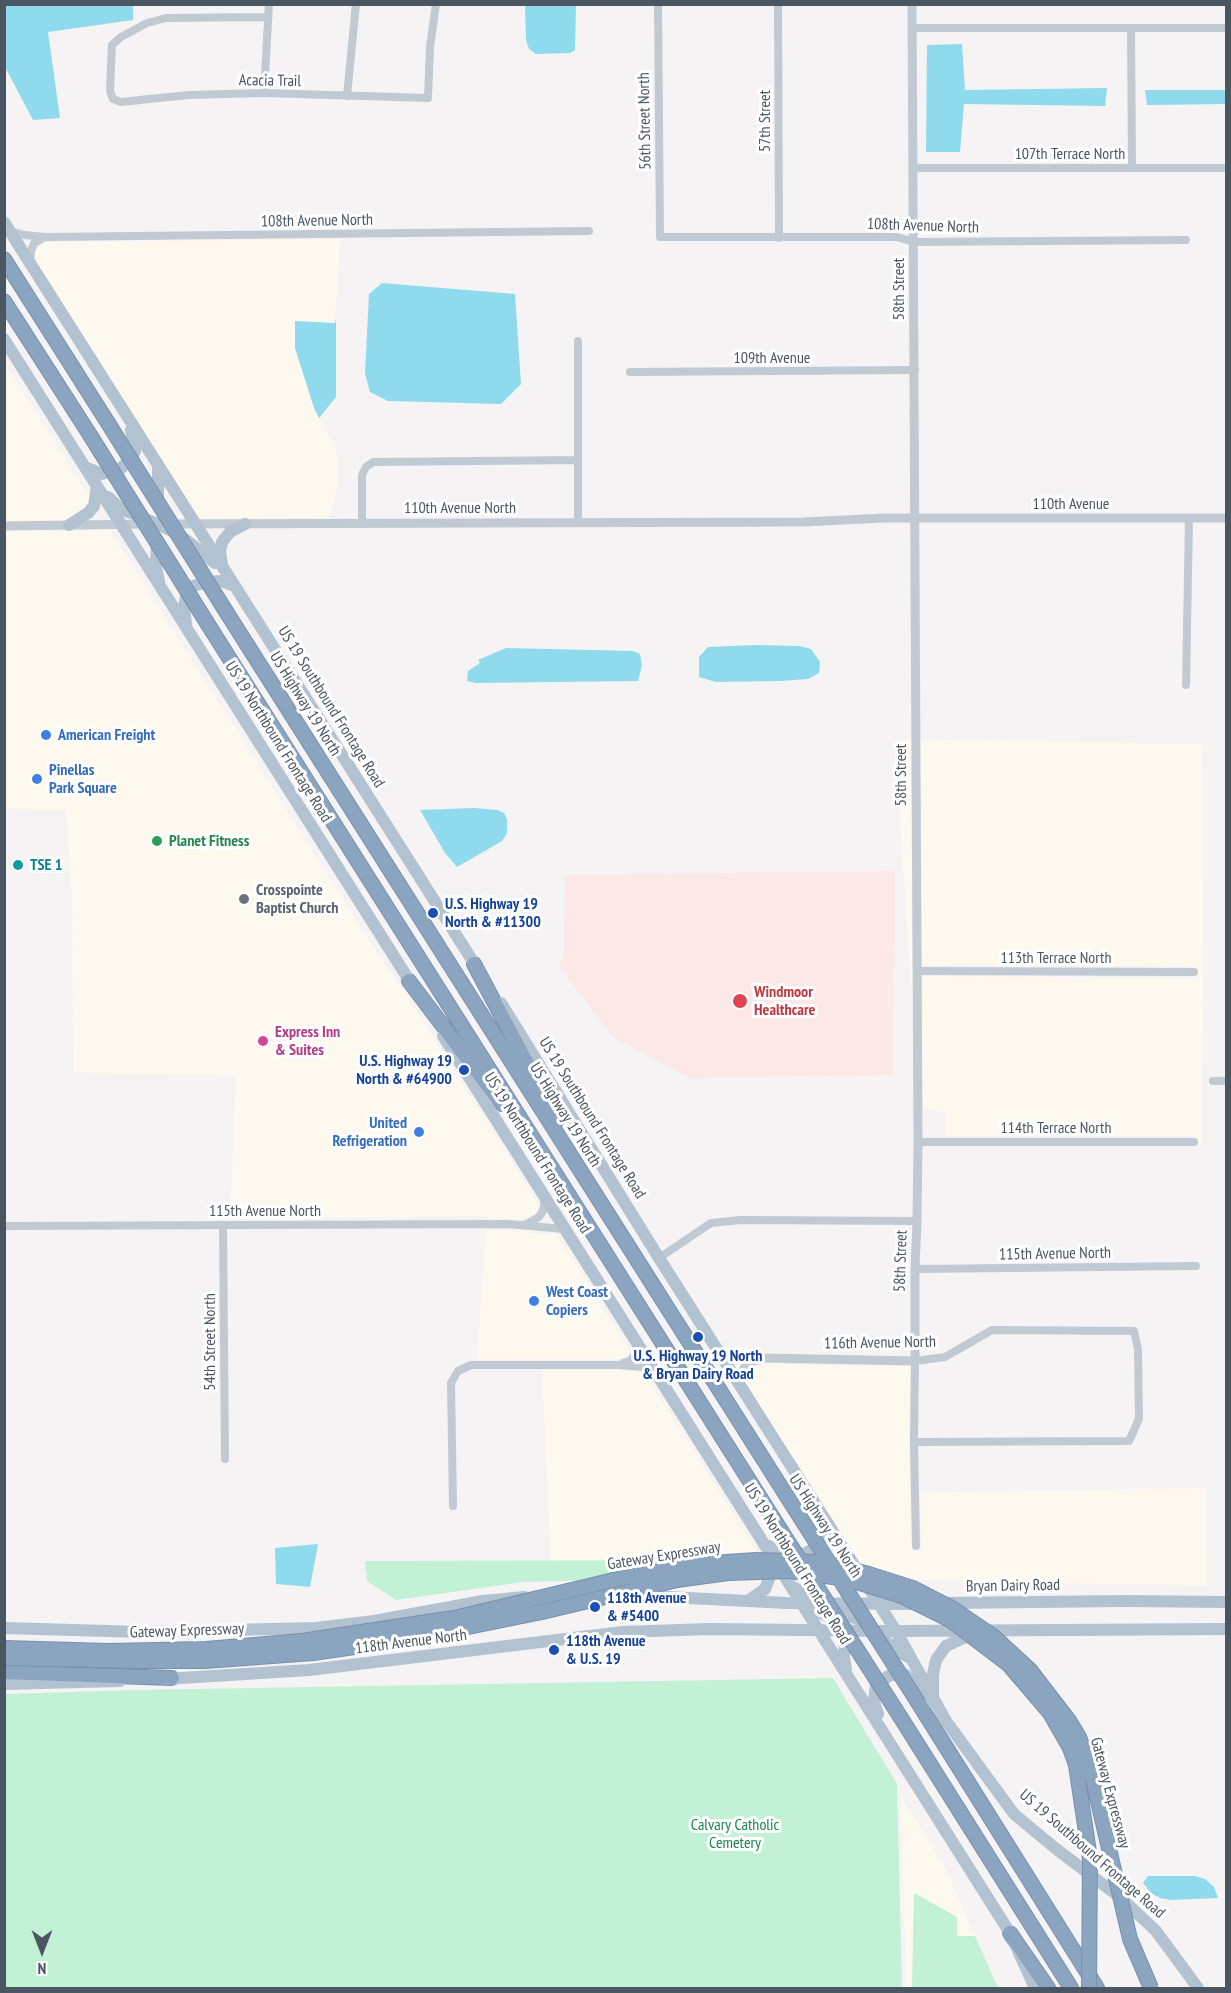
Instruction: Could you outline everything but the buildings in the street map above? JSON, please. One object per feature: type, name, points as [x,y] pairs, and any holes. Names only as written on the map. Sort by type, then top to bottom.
[{"type":"highway","name":"US Highway 19 North","points":[[4,259],[920,1704],[1097,1989]]},
{"type":"highway","points":[[4,301],[1071,1989]]},
{"type":"highway","points":[[474,964],[597,1197]]},
{"type":"highway","points":[[409,981],[475,1070],[548,1162]]},
{"type":"highway","name":"Gateway Expressway","points":[[4,1648],[108,1651],[206,1649],[302,1641],[454,1618],[618,1579],[696,1564],[756,1560],[820,1562],[869,1574],[913,1588],[952,1608],[993,1636],[1030,1670],[1065,1714],[1086,1754],[1130,1940],[1152,1989]]},
{"type":"highway","name":"Gateway Expressway","points":[[4,1658],[205,1661],[314,1653],[409,1639],[677,1580],[728,1573],[790,1571],[847,1579],[902,1596],[950,1620],[1009,1665],[1050,1713],[1070,1748],[1076,1765],[1087,1837],[1090,1859],[1089,1989]]},
{"type":"highway","points":[[4,1672],[172,1678]]},
{"type":"highway","points":[[1010,1933],[1048,1989]]},
{"type":"main road","name":"US 19 Southbound Frontage Road","points":[[7,226],[474,964],[498,997],[659,1258],[896,1632],[946,1722],[1014,1814],[1128,1904],[1156,1931],[1198,1989]]},
{"type":"main road","name":"US 19 Northbound Frontage Road","points":[[4,339],[564,1229],[776,1560],[800,1603],[820,1630],[882,1728],[1010,1933],[1035,1989]]},
{"type":"main road","points":[[85,467],[102,474],[119,470],[132,458],[135,451],[134,439],[127,415]]},
{"type":"main road","points":[[158,465],[160,486],[156,567],[159,585]]},
{"type":"main road","points":[[97,486],[121,508],[181,536],[223,569]]},
{"type":"main road","points":[[69,525],[88,513],[94,506],[97,486]]},
{"type":"main road","points":[[223,569],[220,552],[222,542],[230,532],[245,524]]},
{"type":"main road","points":[[187,629],[184,608],[186,596],[193,586],[221,581],[235,586]]},
{"type":"main road","points":[[765,1544],[786,1555],[806,1553],[813,1549],[823,1536],[824,1520]]},
{"type":"main road","points":[[748,1600],[765,1589],[776,1560]]},
{"type":"main road","points":[[820,1630],[852,1586],[852,1564]]},
{"type":"main road","points":[[790,1585],[835,1608],[848,1624],[885,1641],[913,1660]]},
{"type":"main road","name":"118th Avenue North","points":[[4,1628],[142,1632],[316,1628],[374,1621],[483,1601],[556,1594],[637,1595],[800,1603]]},
{"type":"main road","name":"Bryan Dairy Road","points":[[800,1603],[835,1608],[878,1604],[1227,1602]]},
{"type":"main road","points":[[847,1674],[844,1658],[848,1624],[878,1604]]},
{"type":"main road","points":[[820,1630],[848,1624],[896,1632]]},
{"type":"main road","name":"118th Avenue North","points":[[4,1684],[99,1683],[333,1668],[567,1637],[623,1632],[708,1629],[820,1630]]},
{"type":"main road","points":[[860,1631],[1227,1629]]},
{"type":"main road","points":[[933,1697],[933,1674],[936,1660],[946,1646],[963,1638],[1008,1630]]},
{"type":"main road","points":[[882,1728],[874,1702],[876,1685],[890,1675],[906,1675],[946,1722]]},
{"type":"street","points":[[264,93],[269,4]]},
{"type":"street","points":[[347,96],[356,4]]},
{"type":"street","name":"Acacia Trail","points":[[268,17],[166,18],[147,23],[121,37],[112,45],[110,91],[113,99],[121,102],[188,95],[264,93],[428,98],[430,47],[436,4]]},
{"type":"street","name":"56th Street North","points":[[658,4],[660,237]]},
{"type":"street","name":"57th Street","points":[[778,4],[779,238]]},
{"type":"street","name":"58th Street","points":[[912,4],[918,970],[914,1442],[916,1546]]},
{"type":"street","points":[[913,28],[1227,28]]},
{"type":"street","points":[[1131,28],[1132,168]]},
{"type":"street","name":"107th Terrace North","points":[[914,168],[1227,168]]},
{"type":"street","name":"108th Avenue North","points":[[7,226],[24,235],[45,237],[589,231]]},
{"type":"street","points":[[30,263],[34,243],[45,237]]},
{"type":"street","name":"108th Avenue North","points":[[660,237],[897,237],[914,242],[1186,240]]},
{"type":"street","points":[[578,341],[578,523]]},
{"type":"street","name":"109th Avenue","points":[[630,372],[915,370]]},
{"type":"street","points":[[362,523],[362,475],[366,467],[373,462],[578,460]]},
{"type":"street","name":"110th Avenue","points":[[915,518],[1227,518]]},
{"type":"street","name":"110th Avenue North","points":[[4,526],[194,523],[803,522],[915,518]]},
{"type":"street","points":[[1186,685],[1189,518]]},
{"type":"street","name":"113th Terrace North","points":[[918,970],[1194,972]]},
{"type":"street","points":[[1213,1081],[1227,1081]]},
{"type":"street","name":"114th Terrace North","points":[[918,1142],[1194,1142]]},
{"type":"street","points":[[525,1225],[539,1217],[543,1211],[545,1198]]},
{"type":"street","points":[[659,1258],[711,1223],[751,1220],[917,1221]]},
{"type":"street","name":"54th Street North","points":[[223,1225],[225,1459]]},
{"type":"street","name":"115th Avenue North","points":[[4,1226],[525,1225],[564,1229]]},
{"type":"street","name":"115th Avenue North","points":[[915,1269],[1196,1266]]},
{"type":"street","name":"116th Avenue North","points":[[720,1353],[764,1358],[915,1361],[945,1357],[992,1330],[1134,1331],[1138,1349],[1139,1419],[1129,1441],[914,1442]]},
{"type":"street","points":[[619,1365],[630,1361],[636,1353],[637,1341]]},
{"type":"street","points":[[740,1385],[740,1377],[745,1367],[751,1362],[764,1358]]},
{"type":"street","points":[[453,1506],[451,1383],[458,1371],[471,1365],[619,1365],[655,1370]]},
{"type":"shaded area","points":[[340,239],[335,323],[295,321],[295,348],[314,408],[337,452],[338,482],[329,518],[197,518],[162,459],[35,261],[38,247],[46,242]]},
{"type":"shaded area","points":[[4,362],[90,498],[85,509],[68,520],[5,521]]},
{"type":"shaded area","points":[[110,530],[539,1205],[535,1214],[522,1219],[487,1219],[487,1216],[230,1219],[236,1075],[73,1073],[72,897],[66,810],[5,809],[5,531]]},
{"type":"shaded area","points":[[901,739],[911,739],[913,1106],[912,996],[899,810],[901,809]]},
{"type":"shaded area","points":[[920,739],[1202,744],[1201,1147],[1198,1147],[1198,1136],[946,1136],[945,1113],[923,1108],[922,976],[1198,978],[1198,967],[922,965]]},
{"type":"shaded area","name":"Windmoor Healthcare","points":[[895,871],[893,1075],[690,1078],[613,1037],[559,966],[564,953],[565,875]]},
{"type":"shaded area","points":[[486,1230],[521,1230],[528,1233],[556,1234],[631,1352],[618,1359],[477,1359]]},
{"type":"shaded area","points":[[764,1364],[910,1366],[909,1448],[912,1551],[921,1551],[920,1492],[1206,1488],[1207,1586],[911,1580],[879,1571],[862,1570],[745,1384],[748,1371]]},
{"type":"shaded area","points":[[542,1370],[644,1372],[757,1552],[732,1560],[551,1561]]},
{"type":"shaded area","points":[[901,1794],[906,1806],[944,1865],[975,1936],[956,1936],[914,1893],[912,1988],[906,1988]]},
{"type":"green space","points":[[732,1560],[629,1579],[523,1582],[396,1600],[367,1581],[365,1561]]},
{"type":"green space","name":"Calvary Catholic Cemetery","points":[[833,1678],[897,1784],[902,1988],[5,1988],[5,1694]]},
{"type":"green space","points":[[914,1893],[957,1917],[957,1936],[975,1936],[998,1988],[912,1988]]},
{"type":"water","points":[[4,5],[133,5],[133,20],[48,32],[60,118],[33,120],[5,67]]},
{"type":"water","points":[[525,5],[576,5],[575,50],[570,53],[536,54],[529,49],[526,40]]},
{"type":"water","points":[[962,44],[965,90],[1107,88],[1105,106],[964,104],[960,152],[926,152],[927,45]]},
{"type":"water","points":[[1145,90],[1226,90],[1226,104],[1147,105]]},
{"type":"water","points":[[382,283],[515,294],[521,384],[501,404],[388,401],[370,392],[365,373],[369,294]]},
{"type":"water","points":[[336,319],[336,397],[319,418],[295,348],[295,321],[335,323]]},
{"type":"water","points":[[799,646],[811,649],[820,662],[819,673],[808,679],[781,681],[716,682],[699,677],[699,657],[708,647]]},
{"type":"water","points":[[506,648],[633,651],[640,654],[642,665],[638,681],[475,683],[467,681],[468,671],[480,663],[478,660]]},
{"type":"water","points":[[474,808],[497,810],[504,813],[507,819],[507,833],[502,841],[457,867],[445,853],[420,810]]},
{"type":"water","points":[[318,1544],[310,1587],[276,1584],[275,1548]]},
{"type":"water","points":[[1148,1876],[1195,1876],[1205,1879],[1214,1887],[1218,1898],[1170,1900],[1160,1898],[1151,1893],[1143,1883]]},
{"type":"place","name":"American Freight","points":[[46,735]]},
{"type":"place","name":"Pinellas Park Square","points":[[37,779]]},
{"type":"place","name":"Planet Fitness","points":[[157,841]]},
{"type":"place","name":"TSE 1","points":[[18,865]]},
{"type":"place","name":"Crosspointe Baptist Church","points":[[244,899]]},
{"type":"place","name":"U.S. Highway 19 North & #11300","points":[[433,913]]},
{"type":"place","name":"Windmoor Healthcare","points":[[740,1001]]},
{"type":"place","name":"Express Inn & Suites","points":[[263,1041]]},
{"type":"place","name":"U.S. Highway 19 North & #64900","points":[[464,1070]]},
{"type":"place","name":"United Refrigeration","points":[[419,1132]]},
{"type":"place","name":"West Coast Copiers","points":[[534,1301]]},
{"type":"place","name":"U.S. Highway 19 North & Bryan Dairy Road","points":[[698,1337]]},
{"type":"place","name":"118th Avenue & #5400","points":[[595,1607]]},
{"type":"place","name":"118th Avenue & U.S. 19","points":[[554,1650]]}]
